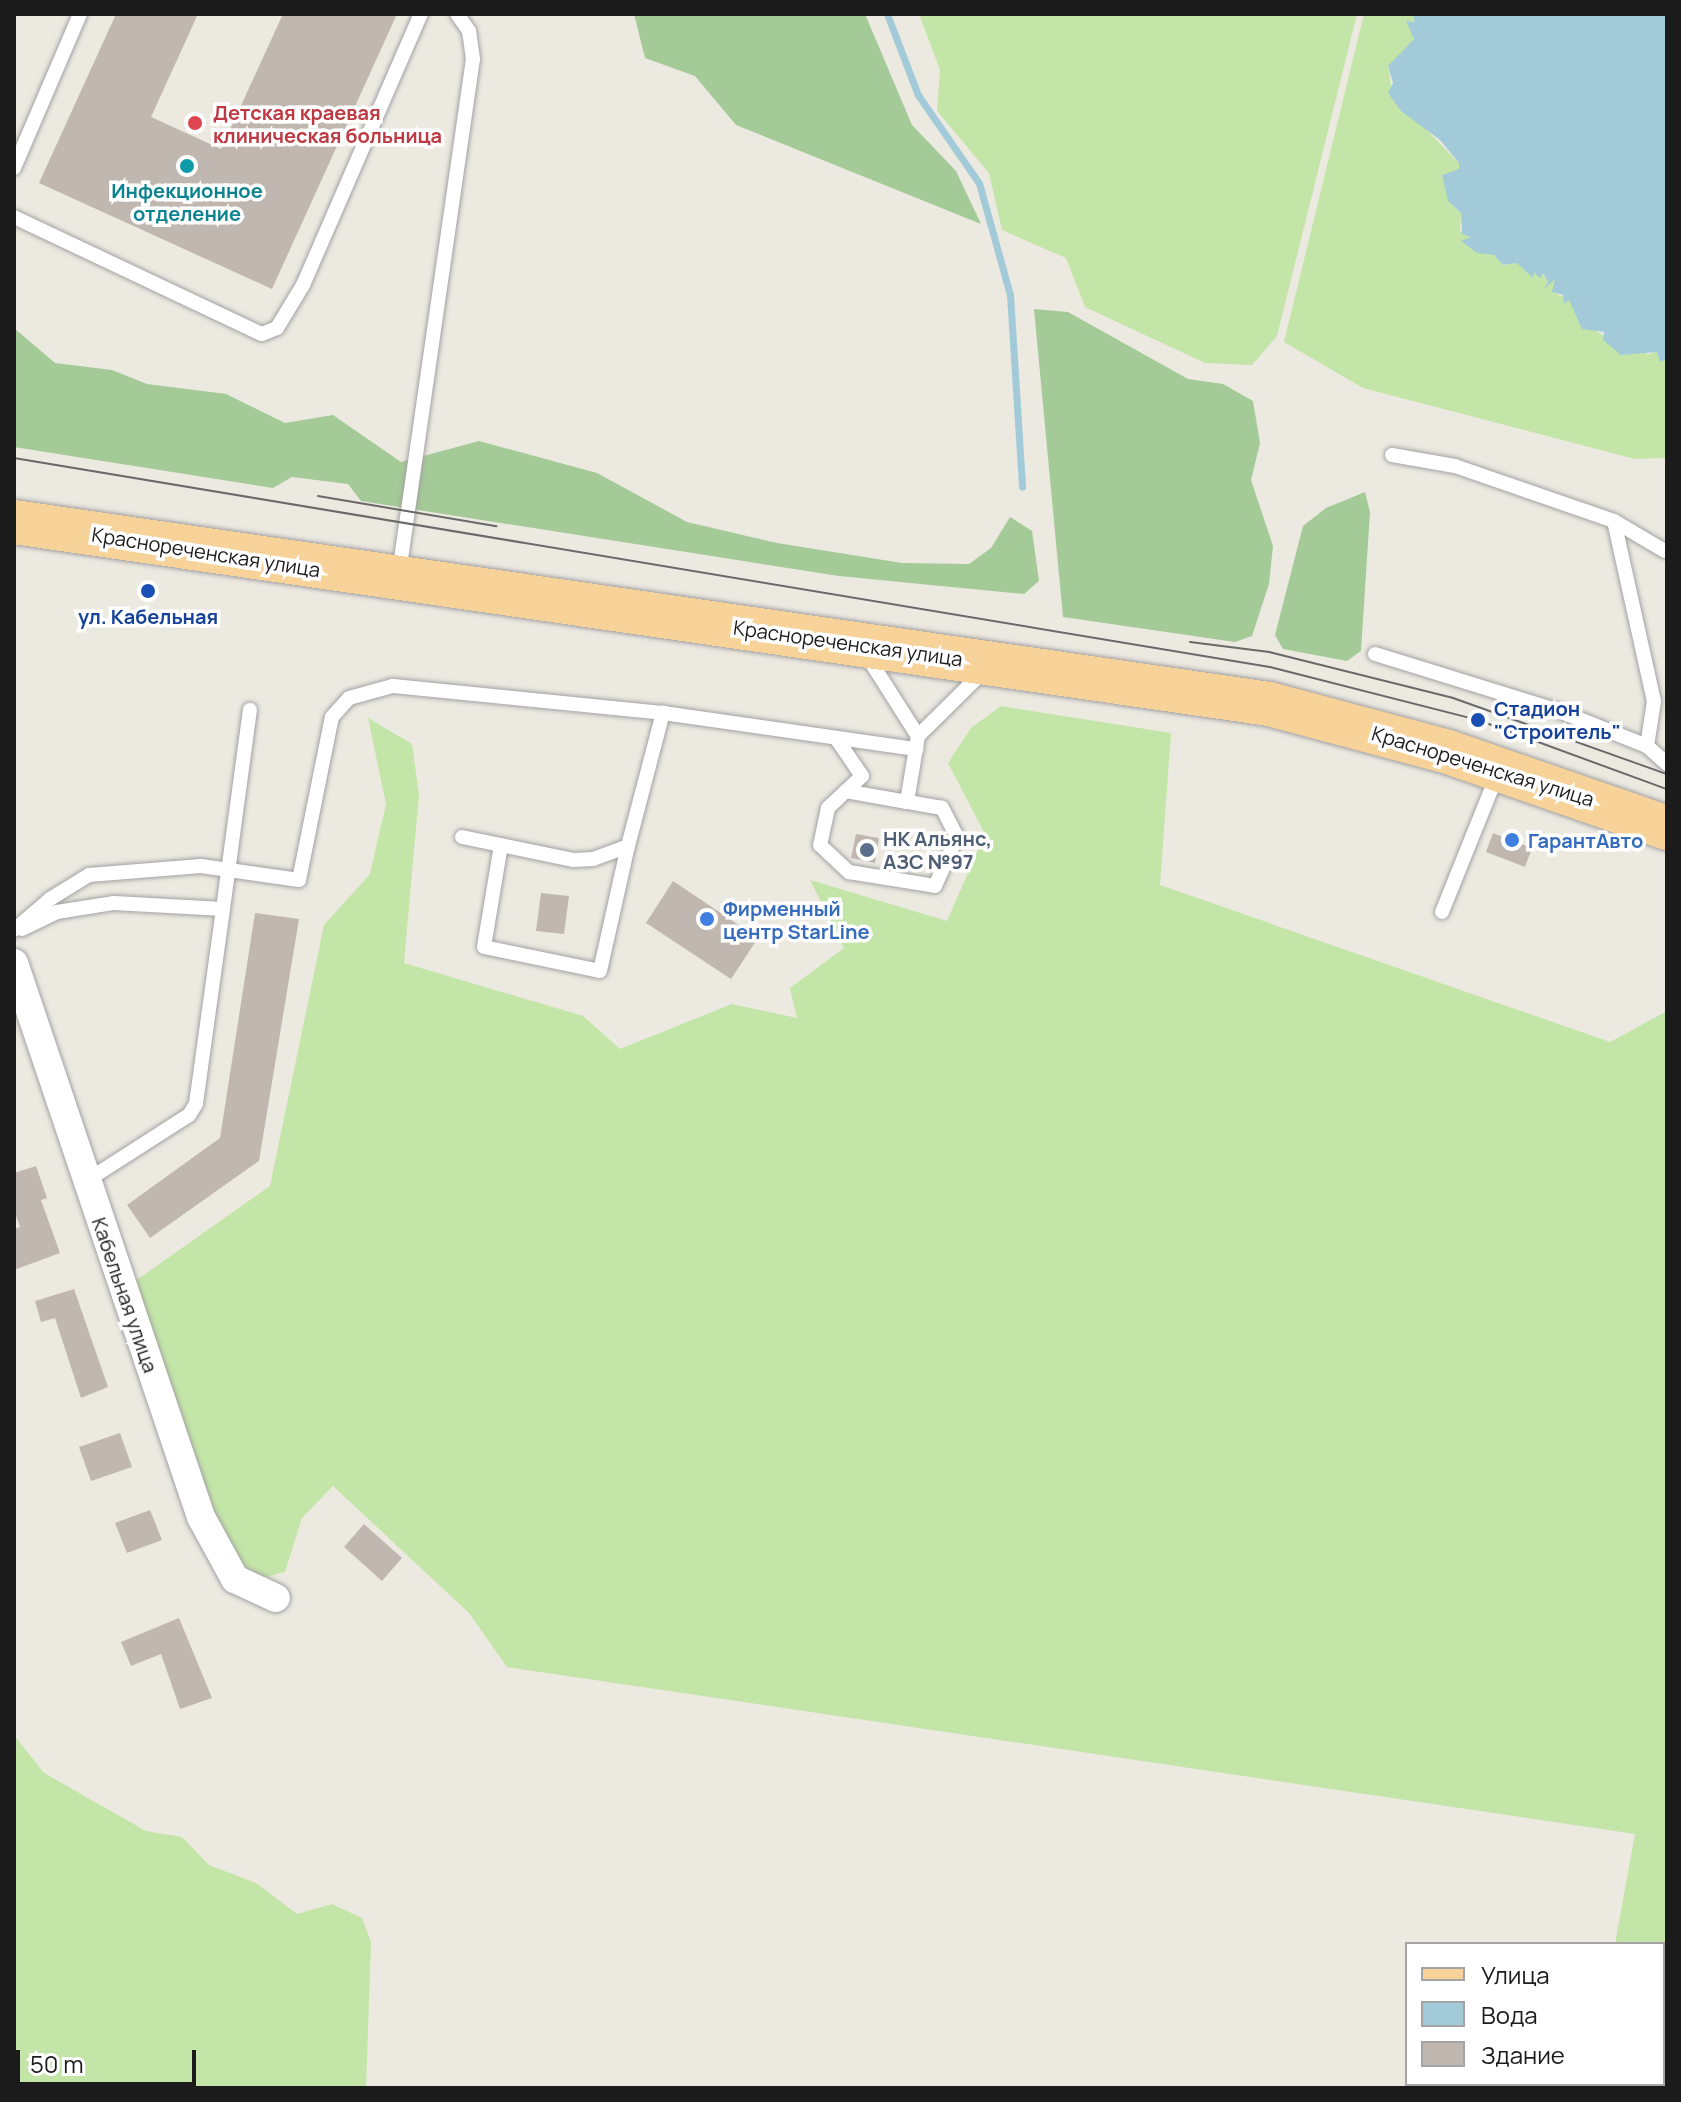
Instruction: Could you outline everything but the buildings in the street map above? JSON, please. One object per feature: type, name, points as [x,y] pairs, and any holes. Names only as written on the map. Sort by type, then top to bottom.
[{"type":"main road","name":"Краснореченская улица","points":[[14,522],[397,581],[1269,704],[1499,769],[1667,828]]},
{"type":"street","name":"Кабельная улица","points":[[14,963],[201,1517],[235,1579],[276,1598]]},
{"type":"lane","points":[[14,168],[80,14]]},
{"type":"lane","points":[[14,217],[262,334],[277,328],[303,285],[421,14]]},
{"type":"lane","points":[[397,581],[473,59],[469,31],[457,14]]},
{"type":"lane","points":[[1392,455],[1455,466],[1614,521],[1666,554]]},
{"type":"lane","points":[[1614,521],[1654,701],[1647,746]]},
{"type":"lane","points":[[860,645],[917,743]]},
{"type":"lane","points":[[1375,654],[1489,686],[1647,746],[1667,764]]},
{"type":"lane","points":[[907,802],[917,743],[993,663]]},
{"type":"lane","points":[[14,931],[50,899],[89,875],[228,869],[299,880],[332,717],[349,698],[393,686],[663,713],[836,738],[917,743]]},
{"type":"lane","points":[[86,1181],[189,1115],[196,1104],[250,710]]},
{"type":"lane","points":[[501,845],[484,947],[600,971],[628,846],[663,713]]},
{"type":"lane","points":[[836,738],[862,776],[846,791],[828,808],[820,845],[849,872],[935,886],[957,837],[942,808],[846,791]]},
{"type":"lane","points":[[1442,912],[1499,769]]},
{"type":"lane","points":[[462,837],[573,860],[593,859],[628,846]]},
{"type":"lane","points":[[14,931],[57,912],[114,903],[223,909]]},
{"type":"green space","points":[[634,14],[865,14],[912,125],[956,171],[981,224],[736,125],[695,76],[645,58]]},
{"type":"green space","points":[[919,14],[1357,14],[1277,336],[1252,365],[1205,363],[1085,307],[1066,258],[1002,230],[989,173],[937,111],[940,70]]},
{"type":"green space","points":[[1364,14],[1423,14],[1415,23],[1408,21],[1415,31],[1411,49],[1388,66],[1393,96],[1459,163],[1460,170],[1442,176],[1454,208],[1461,213],[1460,231],[1472,238],[1466,245],[1494,255],[1503,265],[1517,263],[1542,272],[1548,282],[1544,287],[1555,278],[1554,293],[1569,299],[1588,326],[1631,353],[1646,349],[1647,355],[1657,351],[1660,362],[1667,359],[1667,458],[1635,459],[1363,388],[1284,342]]},
{"type":"green space","points":[[1034,309],[1068,312],[1188,379],[1223,384],[1253,401],[1260,443],[1251,480],[1273,546],[1269,584],[1252,636],[1235,642],[1063,617]]},
{"type":"green space","points":[[14,328],[55,363],[112,370],[147,384],[226,394],[285,423],[333,415],[401,462],[479,441],[597,473],[687,522],[777,543],[902,563],[969,564],[991,548],[1010,517],[1032,531],[1039,581],[1024,594],[839,576],[361,501],[348,484],[292,477],[273,488],[14,447]]},
{"type":"green space","points":[[1365,492],[1370,512],[1361,651],[1347,661],[1283,649],[1275,635],[1303,526],[1326,508]]},
{"type":"green space","points":[[1001,706],[1171,733],[1160,885],[1610,1042],[1667,1011],[1667,2088],[1589,2088],[1665,2086],[1665,1942],[1615,1942],[1635,1834],[507,1667],[469,1613],[333,1486],[302,1518],[285,1572],[261,1578],[240,1568],[207,1510],[131,1284],[270,1186],[324,925],[370,874],[386,804],[368,718],[412,744],[419,795],[404,963],[583,1016],[620,1049],[732,1004],[797,1018],[790,988],[844,948],[810,880],[947,921],[985,834],[948,763],[971,728]]},
{"type":"green space","points":[[14,1735],[44,1773],[146,1831],[182,1837],[209,1865],[256,1883],[297,1914],[332,1904],[362,1918],[371,1942],[366,2088],[14,2088]]},
{"type":"water","points":[[1667,14],[1667,359],[1660,362],[1657,352],[1621,355],[1603,340],[1604,332],[1582,329],[1569,300],[1564,304],[1563,295],[1552,292],[1555,279],[1543,290],[1548,282],[1543,273],[1540,278],[1534,272],[1533,278],[1517,263],[1503,265],[1494,255],[1477,253],[1461,241],[1471,237],[1462,234],[1461,213],[1448,201],[1442,175],[1459,169],[1459,163],[1440,140],[1401,111],[1388,93],[1393,83],[1388,66],[1414,39],[1406,21],[1415,22],[1413,16]]},
{"type":"waterway","points":[[887,14],[918,95],[979,183],[1010,295],[1022,487]]},
{"type":"tram line","points":[[14,458],[1270,667],[1478,720],[1667,789]]},
{"type":"tram line","points":[[318,496],[496,526]]},
{"type":"tram line","points":[[1190,642],[1269,652],[1453,698],[1667,774]]},
{"type":"place","name":"Детская краевая клиническая больница","points":[[195,123]]},
{"type":"place","name":"Инфекционное отделение","points":[[187,166]]},
{"type":"place","name":"ул. Кабельная","points":[[148,591]]},
{"type":"place","name":"Стадион \"Строитель\"","points":[[1478,720]]},
{"type":"place","name":"ГарантАвто","points":[[1512,840]]},
{"type":"place","name":"НК Альянс, АЗС №97","points":[[867,850]]},
{"type":"place","name":"Фирменный центр StarLine","points":[[707,919]]}]
